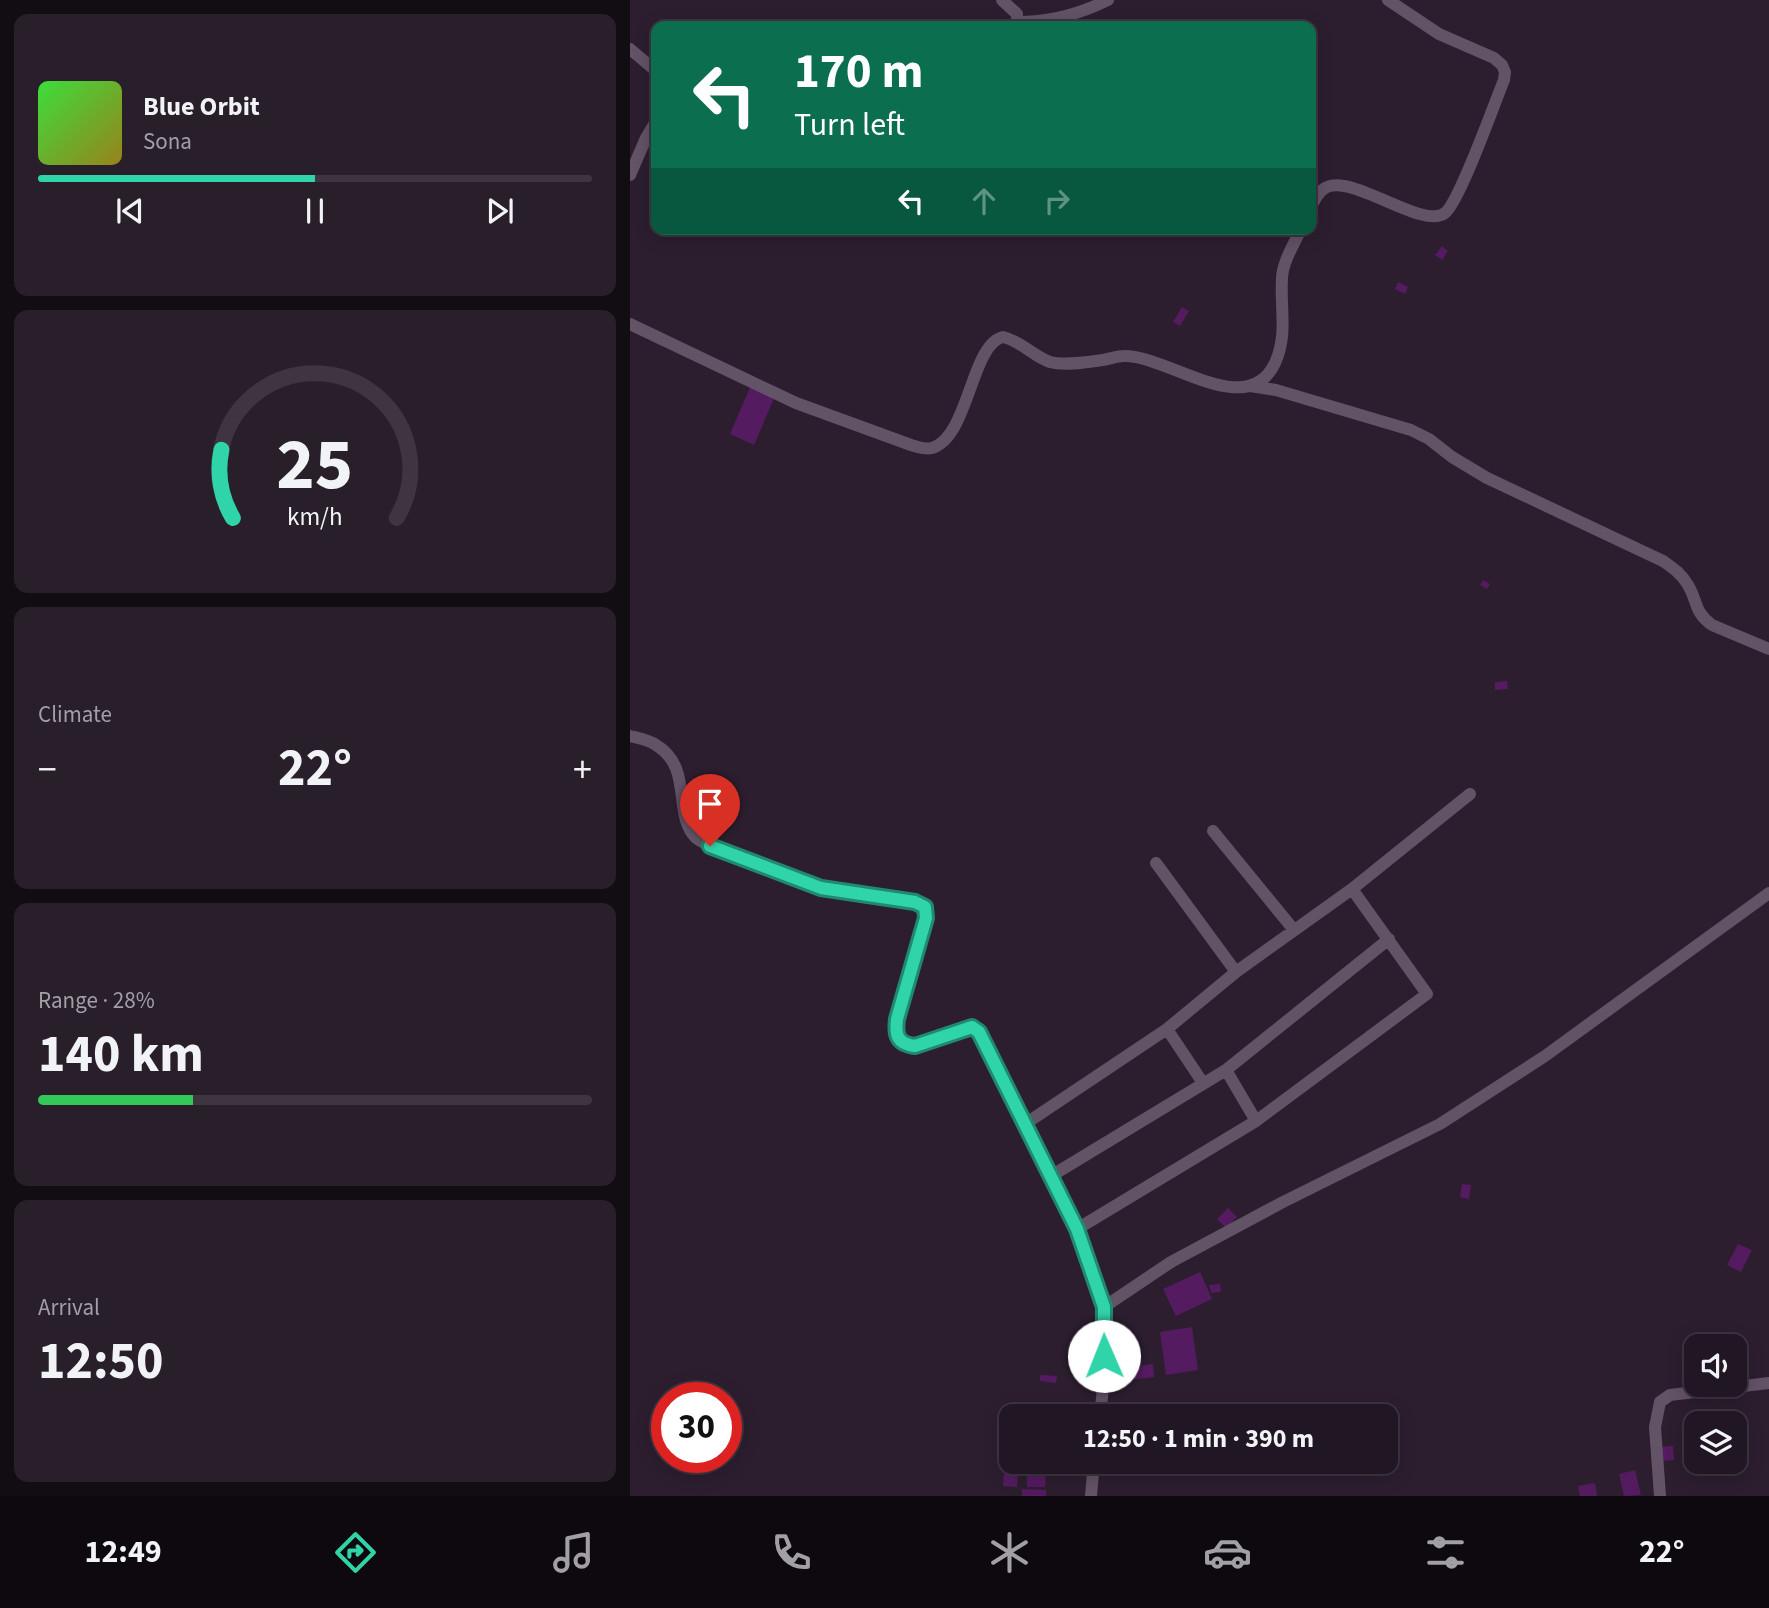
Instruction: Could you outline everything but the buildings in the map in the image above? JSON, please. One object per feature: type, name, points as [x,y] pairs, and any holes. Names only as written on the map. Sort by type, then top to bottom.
[{"type":"street","points":[[1002,0],[1017,14],[1018,21]]},
{"type":"street","points":[[1043,21],[1070,15],[1108,0]]},
{"type":"street","points":[[1316,198],[1326,187],[1336,185],[1421,214],[1435,217],[1443,214],[1451,206],[1462,184],[1504,80],[1502,65],[1494,58],[1439,34],[1388,0]]},
{"type":"street","points":[[630,48],[651,67]]},
{"type":"street","points":[[630,175],[651,130]]},
{"type":"street","points":[[630,324],[796,402],[879,435],[924,449],[941,443],[954,426],[982,359],[992,342],[1003,337],[1018,342],[1049,362],[1103,360],[1124,355],[1172,366],[1216,386],[1234,389],[1249,386],[1262,379],[1273,366],[1280,350],[1284,321],[1282,276],[1298,235]]},
{"type":"street","points":[[1249,386],[1276,390],[1420,434],[1487,478],[1663,561],[1687,583],[1696,610],[1703,619],[1769,649]]},
{"type":"street","points":[[630,736],[654,743],[666,752],[681,782],[689,828],[697,838],[710,846],[821,888],[915,902],[925,907],[926,918],[895,1032],[899,1041],[905,1045],[925,1044],[966,1029],[976,1029],[1077,1229],[1104,1307],[1101,1404]]},
{"type":"street","points":[[1025,1124],[1167,1029],[1236,972],[1352,889],[1470,794]]},
{"type":"street","points":[[1213,831],[1294,930]]},
{"type":"street","points":[[1156,863],[1236,972]]},
{"type":"street","points":[[1077,1229],[1256,1121],[1427,994],[1352,889]]},
{"type":"street","points":[[1104,1307],[1171,1262],[1283,1202],[1440,1124],[1545,1056],[1769,893]]},
{"type":"street","points":[[1051,1176],[1226,1070],[1389,939]]},
{"type":"street","points":[[1167,1029],[1203,1083]]},
{"type":"street","points":[[1226,1070],[1256,1121]]},
{"type":"street","points":[[1660,1496],[1654,1427],[1660,1402],[1670,1395],[1769,1383]]},
{"type":"street","points":[[1091,1496],[1093,1474]]},
{"type":"route","points":[[710,846],[821,888],[915,902],[925,907],[926,918],[895,1032],[899,1041],[915,1046],[972,1027],[979,1032],[1077,1229],[1104,1307],[1104,1356]]}]
